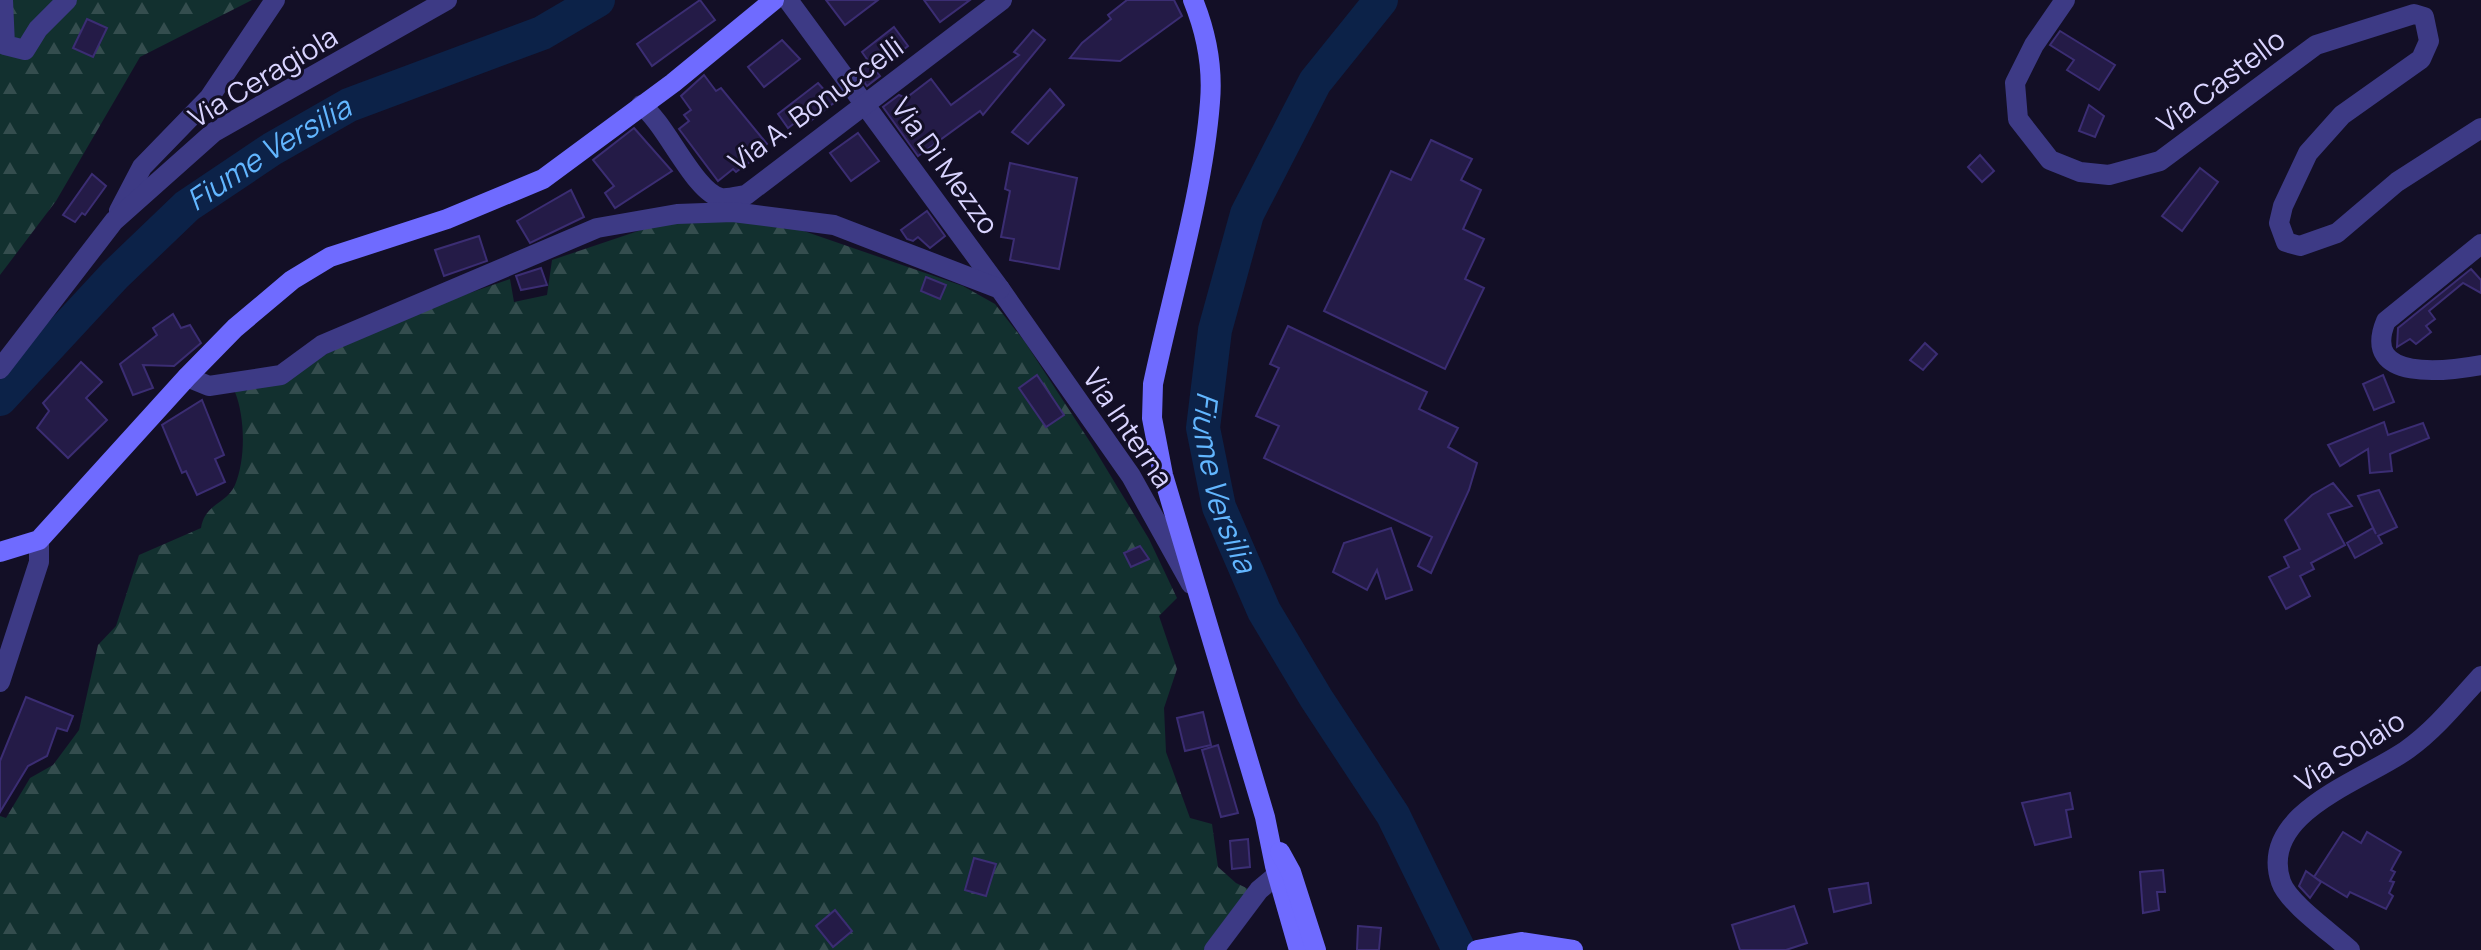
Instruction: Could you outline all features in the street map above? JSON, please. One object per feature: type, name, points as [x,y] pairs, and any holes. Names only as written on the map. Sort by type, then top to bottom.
[{"type":"main road","points":[[4,551],[39,540],[187,377],[235,328],[292,280],[330,257],[461,213],[543,179],[774,0]]},
{"type":"main road","points":[[1193,0],[1206,32],[1211,100],[1198,176],[1153,384],[1152,418],[1163,475],[1268,831],[1289,918],[1299,927],[1311,948]]},
{"type":"main road","points":[[1268,831],[1291,872],[1311,948]]},
{"type":"main road","points":[[1479,949],[1521,942],[1573,950]]},
{"type":"street","points":[[3,0],[5,45],[25,50],[38,29],[67,0]]},
{"type":"street","points":[[114,221],[142,167],[209,98],[275,0]]},
{"type":"street","name":"Via Ceragiola","points":[[0,369],[114,221],[214,132],[447,0]]},
{"type":"street","name":"Via Di Mezzo","points":[[788,0],[1000,289]]},
{"type":"street","name":"Via A. Bonuccelli","points":[[641,105],[654,114],[705,188],[720,198],[746,195],[1002,0]]},
{"type":"street","name":"Via Castello","points":[[2065,0],[2034,45],[2015,83],[2018,119],[2050,160],[2080,172],[2109,175],[2160,161],[2316,45],[2414,14],[2424,17],[2429,41],[2421,59],[2342,115],[2308,153],[2283,206],[2279,223],[2286,242],[2300,246],[2337,233],[2397,182],[2481,128]]},
{"type":"street","points":[[187,377],[209,386],[281,375],[322,345],[597,228],[677,214],[733,212],[834,225],[1000,289]]},
{"type":"street","points":[[2481,244],[2386,321],[2380,335],[2381,346],[2392,361],[2406,370],[2446,372],[2481,365]]},
{"type":"street","name":"Via Interna","points":[[1000,289],[1131,476],[1202,605]]},
{"type":"street","points":[[0,682],[39,562],[39,540]]},
{"type":"street","name":"Via Solaio","points":[[2350,950],[2282,885],[2277,850],[2294,822],[2328,795],[2406,751],[2429,733],[2481,676]]},
{"type":"street","points":[[1214,950],[1259,890],[1277,875]]},
{"type":"green space","points":[[0,0],[252,0],[140,57],[56,201],[0,275]]},
{"type":"green space","points":[[722,220],[798,229],[963,286],[995,304],[1025,342],[1149,539],[1177,598],[1159,616],[1177,669],[1164,708],[1166,752],[1190,818],[1212,824],[1218,867],[1236,883],[1261,895],[1221,950],[0,950],[0,816],[6,818],[30,778],[53,765],[79,730],[98,645],[116,626],[139,555],[201,528],[207,513],[235,485],[243,438],[235,392],[321,357],[386,322],[510,279],[514,302],[547,295],[552,260],[656,225]]},
{"type":"building","points":[[700,0],[715,20],[652,66],[637,44]]},
{"type":"building","points":[[826,0],[878,0],[845,25]]},
{"type":"building","points":[[924,0],[970,0],[940,22]]},
{"type":"building","points":[[1127,0],[1174,0],[1182,16],[1120,61],[1070,58],[1082,43],[1111,19],[1108,15]]},
{"type":"building","points":[[87,19],[107,28],[93,57],[73,48]]},
{"type":"building","points":[[894,27],[908,46],[876,71],[880,76],[867,86],[857,72],[869,62],[862,52]]},
{"type":"building","points":[[1033,30],[1045,40],[983,115],[980,111],[918,156],[883,107],[899,95],[906,98],[931,79],[951,105],[1019,55],[1014,52]]},
{"type":"building","points":[[2060,31],[2115,65],[2099,90],[2067,70],[2074,60],[2050,45]]},
{"type":"building","points":[[782,40],[800,59],[764,87],[748,67]]},
{"type":"building","points":[[704,75],[716,91],[721,88],[767,144],[760,150],[762,153],[718,181],[679,129],[689,121],[684,115],[691,110],[681,96]]},
{"type":"building","points":[[818,83],[835,102],[801,128],[796,122],[788,128],[778,114]]},
{"type":"building","points":[[1050,89],[1064,105],[1028,144],[1012,132]]},
{"type":"building","points":[[2089,105],[2104,116],[2095,137],[2079,131]]},
{"type":"building","points":[[634,128],[672,171],[615,208],[605,193],[614,186],[593,160]]},
{"type":"building","points":[[858,133],[879,161],[851,181],[830,153]]},
{"type":"building","points":[[1431,140],[1472,159],[1461,180],[1481,190],[1463,229],[1484,239],[1465,279],[1484,288],[1445,369],[1324,311],[1391,171],[1411,180]]},
{"type":"building","points":[[1980,155],[1994,171],[1982,182],[1968,167]]},
{"type":"building","points":[[1010,163],[1077,178],[1059,269],[1010,260],[1014,239],[1001,237],[1010,191],[1005,189]]},
{"type":"building","points":[[2200,168],[2218,182],[2182,231],[2162,216]]},
{"type":"building","points":[[92,174],[106,186],[85,215],[82,213],[75,222],[63,215]]},
{"type":"building","points":[[571,190],[584,217],[530,243],[517,221]]},
{"type":"building","points":[[927,211],[945,236],[930,248],[918,237],[913,241],[907,239],[901,230]]},
{"type":"building","points":[[479,236],[487,261],[444,276],[435,250]]},
{"type":"building","points":[[541,268],[547,285],[521,290],[516,276]]},
{"type":"building","points":[[2471,269],[2481,280],[2481,293],[2463,283],[2429,311],[2435,319],[2426,326],[2431,332],[2416,344],[2410,339],[2397,347],[2398,328]]},
{"type":"building","points":[[926,277],[946,285],[940,299],[921,291]]},
{"type":"building","points":[[173,314],[181,328],[190,325],[201,343],[174,366],[143,365],[153,388],[133,395],[120,364],[157,335],[153,328]]},
{"type":"building","points":[[1288,326],[1427,392],[1419,409],[1458,428],[1448,447],[1477,463],[1469,490],[1431,573],[1418,566],[1432,537],[1264,458],[1279,426],[1256,416],[1279,368],[1270,364]]},
{"type":"building","points":[[1925,343],[1937,354],[1923,370],[1910,360]]},
{"type":"building","points":[[81,362],[102,382],[86,398],[107,420],[68,458],[37,428],[49,411],[43,403]]},
{"type":"building","points":[[1037,375],[1064,415],[1046,427],[1019,388]]},
{"type":"building","points":[[2383,375],[2394,402],[2374,410],[2363,384]]},
{"type":"building","points":[[202,400],[224,455],[215,459],[225,482],[197,495],[186,471],[182,473],[162,425]]},
{"type":"building","points":[[2384,422],[2388,435],[2423,423],[2429,438],[2390,454],[2392,471],[2370,473],[2368,449],[2340,466],[2328,445]]},
{"type":"building","points":[[2333,483],[2352,506],[2328,514],[2345,545],[2311,563],[2314,569],[2300,576],[2310,596],[2286,609],[2269,577],[2289,567],[2284,557],[2300,549],[2285,520],[2312,495]]},
{"type":"building","points":[[2379,490],[2397,527],[2378,536],[2382,543],[2355,558],[2347,543],[2373,528],[2376,534],[2358,496]]},
{"type":"building","points":[[1391,528],[1412,590],[1386,599],[1377,570],[1367,590],[1333,572],[1344,543]]},
{"type":"building","points":[[1140,546],[1149,559],[1131,567],[1124,553]]},
{"type":"building","points":[[26,697],[73,716],[67,731],[57,728],[47,756],[28,766],[0,812],[0,761]]},
{"type":"building","points":[[1203,712],[1211,745],[1185,751],[1177,718]]},
{"type":"building","points":[[1218,745],[1238,813],[1221,817],[1202,750]]},
{"type":"building","points":[[2070,793],[2073,809],[2066,810],[2071,837],[2035,845],[2022,803]]},
{"type":"building","points":[[2343,832],[2361,843],[2367,832],[2401,852],[2391,870],[2395,872],[2389,893],[2393,896],[2386,909],[2350,892],[2347,897],[2314,877]]},
{"type":"building","points":[[1248,839],[1250,867],[1232,869],[1230,841]]},
{"type":"building","points":[[974,858],[996,864],[986,896],[965,890]]},
{"type":"building","points":[[2163,870],[2165,892],[2157,892],[2159,910],[2143,913],[2140,872]]},
{"type":"building","points":[[2306,871],[2321,882],[2310,898],[2299,886]]},
{"type":"building","points":[[1868,883],[1871,903],[1834,912],[1829,889]]},
{"type":"building","points":[[1794,906],[1807,943],[1786,950],[1740,950],[1732,925]]},
{"type":"building","points":[[835,910],[852,931],[833,947],[816,926]]},
{"type":"building","points":[[1358,926],[1381,928],[1379,950],[1357,950]]},
{"type":"waterway","name":"Fiume Versilia","points":[[0,399],[115,275],[187,206],[272,149],[349,105],[542,33],[598,0]]},
{"type":"waterway","name":"Fiume Versilia","points":[[1381,0],[1315,82],[1247,214],[1215,330],[1203,428],[1219,507],[1264,611],[1316,698],[1393,815],[1459,950]]}]
